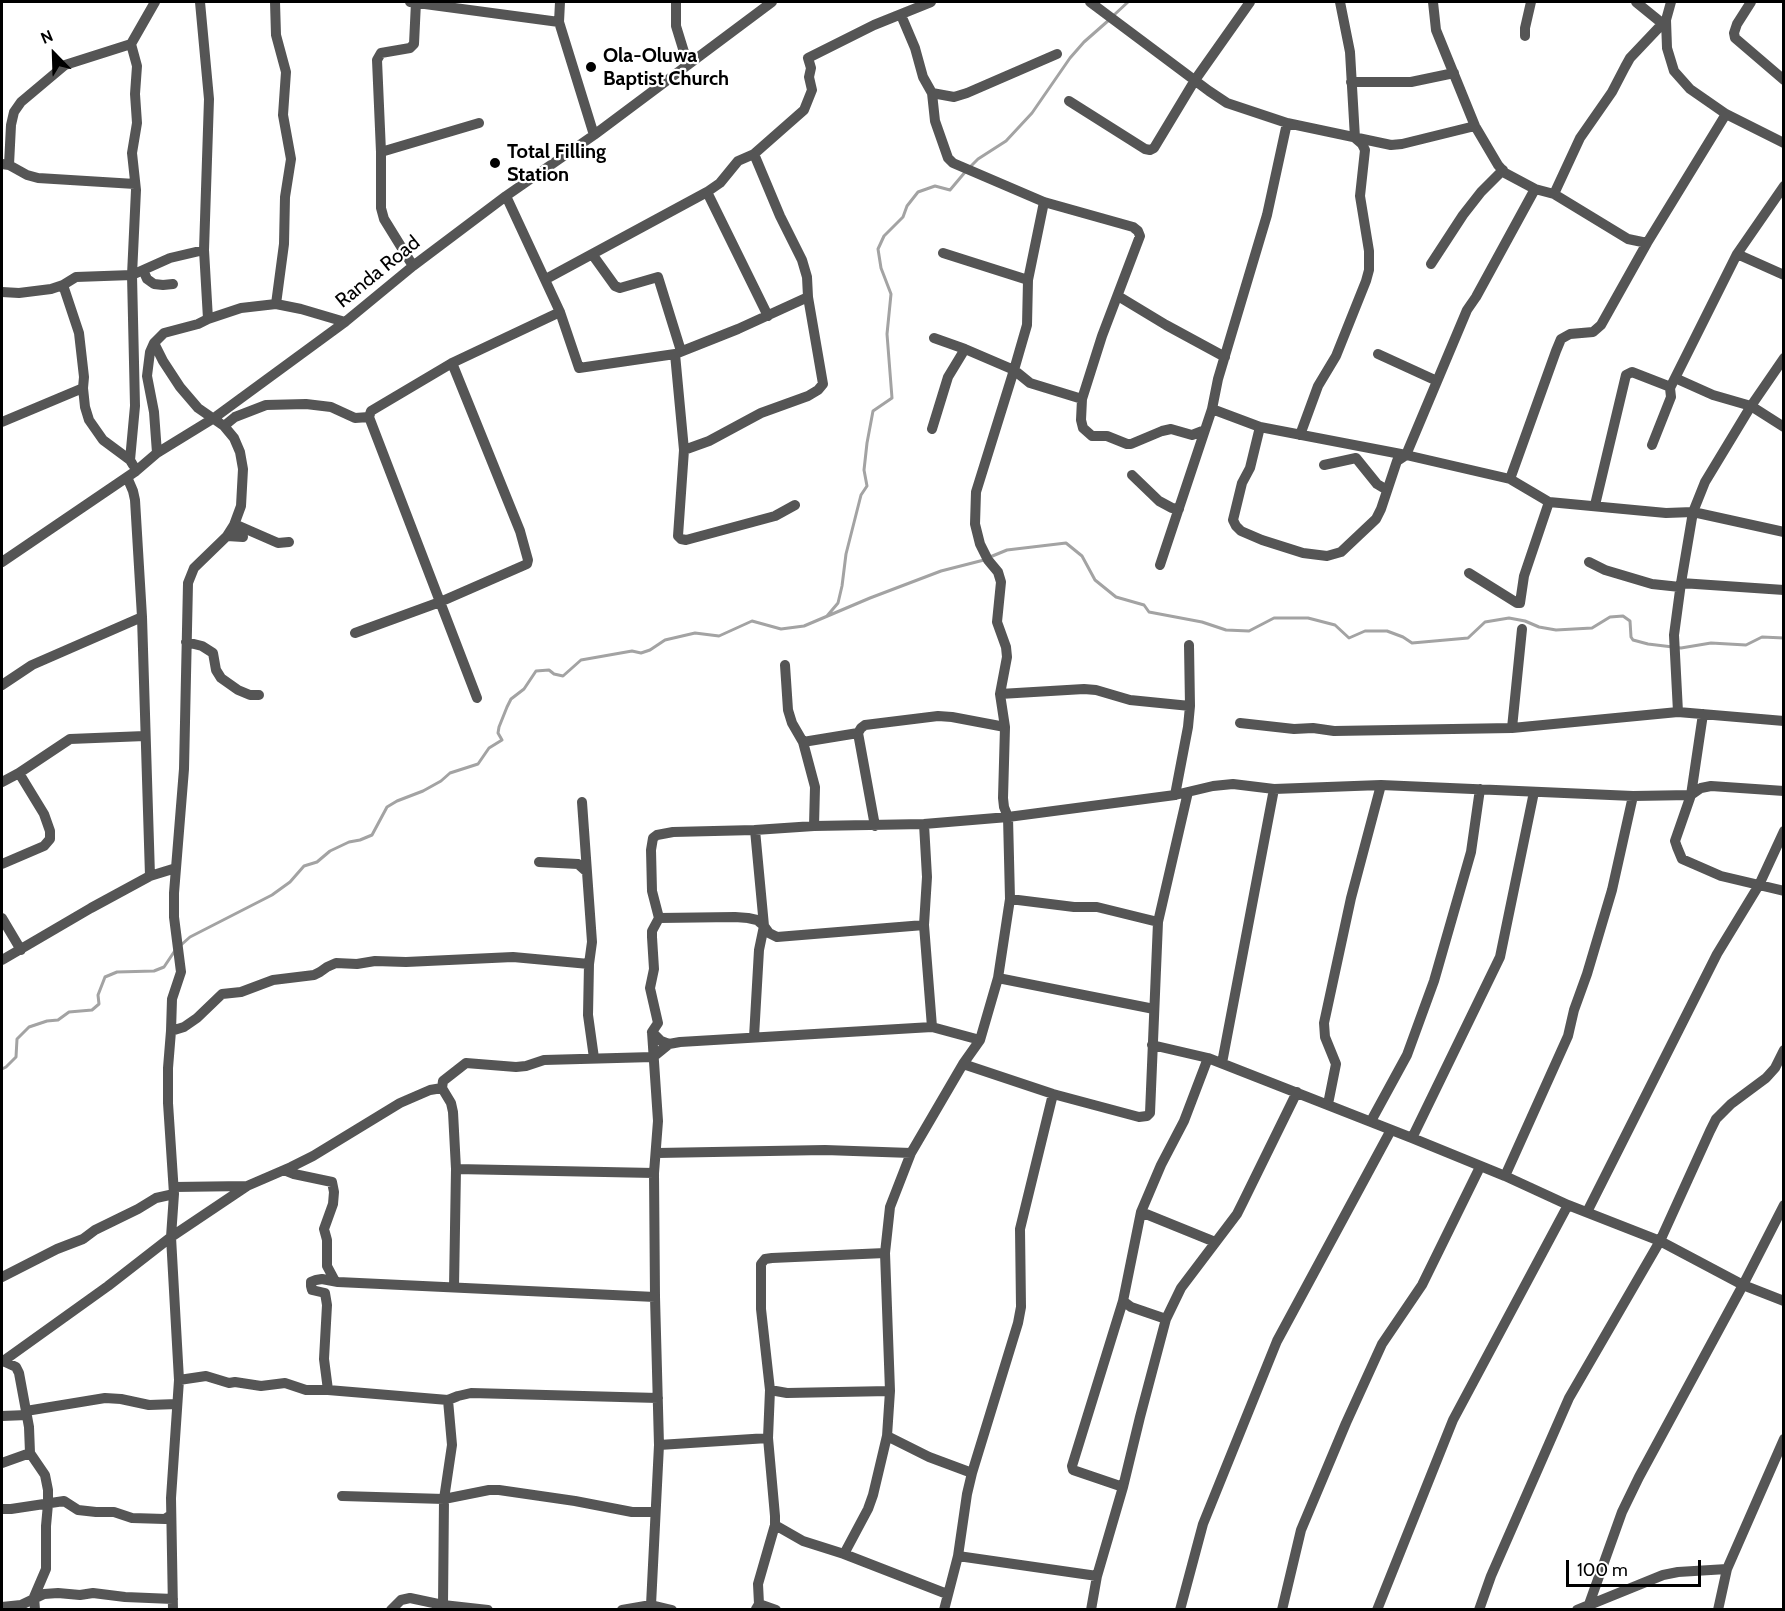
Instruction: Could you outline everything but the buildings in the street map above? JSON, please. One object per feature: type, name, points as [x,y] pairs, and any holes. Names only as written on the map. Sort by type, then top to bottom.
[{"type":"street","points":[[130,460],[135,406],[132,275],[135,184],[132,153],[137,123],[136,66],[131,44],[154,2]]},
{"type":"street","points":[[200,2],[209,99],[204,250],[208,319]]},
{"type":"street","points":[[275,2],[276,35],[286,72],[283,115],[291,159],[285,197],[284,244],[276,304]]},
{"type":"street","points":[[410,2],[559,22]]},
{"type":"street","points":[[413,266],[384,219],[381,208],[377,60],[381,53],[410,48],[414,44],[416,2]]},
{"type":"street","points":[[560,2],[559,22],[594,135]]},
{"type":"street","points":[[676,2],[676,26],[688,65]]},
{"type":"street","name":"Randa Road","points":[[2,562],[136,471],[157,453],[214,418],[345,322],[413,266],[506,196],[594,135],[772,2]]},
{"type":"street","points":[[546,279],[720,183],[738,161],[754,154],[804,110],[812,90],[808,58],[931,2]]},
{"type":"street","points":[[1090,2],[1227,103],[1287,123],[1391,145],[1475,126]]},
{"type":"street","points":[[1069,101],[1145,149],[1154,148],[1196,80],[1251,2]]},
{"type":"street","points":[[1300,435],[1318,386],[1336,356],[1369,270],[1369,251],[1360,196],[1365,150],[1355,138],[1350,52],[1340,2]]},
{"type":"street","points":[[1433,2],[1436,30],[1475,126],[1503,170],[1511,178],[1534,189],[1554,194],[1628,239],[1647,243]]},
{"type":"street","points":[[1525,36],[1531,2]]},
{"type":"street","points":[[1636,2],[1664,22],[1667,48],[1674,71],[1690,89],[1726,114],[1784,143]]},
{"type":"street","points":[[1554,194],[1580,138],[1612,92],[1625,67],[1664,22],[1671,2]]},
{"type":"street","points":[[1751,2],[1737,24],[1735,38],[1784,80]]},
{"type":"street","points":[[901,15],[915,48],[923,77],[932,93],[935,121],[948,158],[953,163],[1044,202],[1133,227],[1138,231],[1140,236],[1102,336],[1082,399],[1083,428],[1092,436],[1107,436],[1127,444],[1171,429],[1192,435],[1205,430]]},
{"type":"street","points":[[131,44],[65,65],[21,102],[14,112],[5,164],[38,178],[135,184]]},
{"type":"street","points":[[932,93],[954,97],[967,93],[1057,54]]},
{"type":"street","points":[[1350,82],[1411,82],[1454,73]]},
{"type":"street","points":[[1510,479],[1561,339],[1570,334],[1593,332],[1601,325],[1647,243],[1726,114]]},
{"type":"street","points":[[381,152],[479,123]]},
{"type":"street","points":[[1160,565],[1212,410],[1218,379],[1267,215],[1287,123]]},
{"type":"street","points":[[684,450],[709,441],[761,413],[818,390],[822,384],[807,277],[802,260],[780,216],[754,154]]},
{"type":"street","points":[[1431,264],[1463,214],[1503,170]]},
{"type":"street","points":[[1652,445],[1671,397],[1673,383],[1737,255],[1784,186]]},
{"type":"street","points":[[1260,427],[1250,468],[1242,483],[1233,520],[1236,526],[1241,531],[1262,540],[1303,553],[1327,556],[1341,552],[1376,519],[1397,461],[1406,455],[1467,310],[1534,189]]},
{"type":"street","points":[[706,192],[768,315]]},
{"type":"street","points":[[506,196],[546,279],[579,368],[678,353],[808,297]]},
{"type":"street","points":[[843,1554],[868,1509],[887,1436],[890,1391],[885,1253],[890,1207],[911,1153],[963,1064],[980,1040],[998,978],[1010,899],[1008,817],[1003,798],[1005,727],[1000,694],[1007,657],[1006,647],[996,622],[1001,582],[998,572],[988,560],[980,544],[975,524],[976,502],[978,483],[1027,325],[1028,280],[1044,202]]},
{"type":"street","points":[[2,292],[20,293],[51,289],[76,277],[132,275],[170,258],[204,250]]},
{"type":"street","points":[[943,253],[1028,280]]},
{"type":"street","points":[[592,254],[615,286],[620,288],[658,277],[678,353],[684,450],[678,536],[681,540],[775,516],[795,505]]},
{"type":"street","points":[[1737,255],[1784,275]]},
{"type":"street","points":[[143,270],[147,279],[154,284],[173,284]]},
{"type":"street","points":[[63,285],[79,333],[85,407],[94,429],[103,440],[130,460],[136,471]]},
{"type":"street","points":[[1118,296],[1166,326],[1225,357]]},
{"type":"street","points":[[157,453],[154,412],[147,376],[150,352],[154,343],[164,333],[255,305],[276,304],[345,322]]},
{"type":"street","points":[[477,698],[369,417],[371,411],[452,363],[560,312]]},
{"type":"street","points":[[934,338],[1014,370],[1030,384],[1082,399]]},
{"type":"street","points":[[2,1607],[21,1605],[44,1594],[58,1593],[80,1595],[93,1593],[173,1604],[171,1482],[178,1380],[171,1237],[174,1191],[168,1068],[172,999],[181,972],[174,917],[184,769],[188,583],[194,567],[227,536],[234,525],[240,506],[243,469],[240,452],[234,438],[224,426],[198,408],[180,387],[154,343]]},
{"type":"street","points":[[932,429],[948,377],[965,349]]},
{"type":"street","points":[[1378,354],[1437,381]]},
{"type":"street","points":[[1678,712],[1674,642],[1680,585],[1693,512],[1705,482],[1751,406],[1784,358]]},
{"type":"street","points":[[355,633],[440,602],[527,564],[528,560],[520,531],[452,363]]},
{"type":"street","points":[[1595,505],[1626,375],[1632,372],[1668,386],[1673,383],[1751,406],[1784,427]]},
{"type":"street","points":[[2,422],[83,388]]},
{"type":"street","points":[[224,426],[235,417],[266,405],[306,404],[331,407],[355,418],[369,417]]},
{"type":"street","points":[[1212,410],[1260,427],[1406,455],[1510,479],[1550,502],[1666,513],[1693,512],[1784,532]]},
{"type":"street","points":[[1324,465],[1356,458],[1377,483],[1388,490]]},
{"type":"street","points":[[1131,476],[1159,501],[1172,508],[1179,508]]},
{"type":"street","points":[[127,477],[135,500],[142,617],[150,876]]},
{"type":"street","points":[[1469,573],[1516,603],[1520,603],[1524,576],[1550,502]]},
{"type":"street","points":[[227,536],[243,537],[239,526],[278,543],[289,542]]},
{"type":"street","points":[[1589,562],[1605,570],[1652,584],[1784,590]]},
{"type":"street","points":[[2,685],[32,665],[142,617]]},
{"type":"street","points":[[1512,728],[1522,629]]},
{"type":"street","points":[[186,642],[202,646],[213,653],[216,670],[221,678],[238,690],[259,694]]},
{"type":"street","points":[[1175,795],[1190,706],[1189,645]]},
{"type":"street","points":[[784,665],[792,723],[802,742],[815,786],[814,826]]},
{"type":"street","points":[[1000,694],[1084,689],[1096,690],[1130,700],[1190,706]]},
{"type":"street","points":[[1239,723],[1334,731],[1512,728],[1678,712],[1784,721]]},
{"type":"street","points":[[1703,714],[1690,795],[1675,841],[1682,859],[1721,876],[1784,891]]},
{"type":"street","points":[[875,826],[858,733],[861,728],[865,725],[938,716],[1005,727]]},
{"type":"street","points":[[802,742],[858,733]]},
{"type":"street","points":[[2,782],[69,739],[145,736]]},
{"type":"street","points":[[2,864],[44,846],[50,839],[50,831],[44,814],[19,773]]},
{"type":"street","points":[[651,1605],[659,1445],[654,1173],[658,1121],[652,1032],[658,1023],[650,988],[654,969],[652,931],[659,918],[652,891],[651,850],[653,838],[657,835],[673,832],[814,826],[924,824],[1008,817],[1175,795],[1233,784],[1274,789],[1381,785],[1633,796],[1690,795],[1701,788],[1711,786],[1784,791]]},
{"type":"street","points":[[1328,1104],[1336,1064],[1325,1037],[1324,1023],[1351,898],[1381,785]]},
{"type":"street","points":[[1222,1063],[1274,789]]},
{"type":"street","points":[[1371,1121],[1407,1055],[1434,981],[1471,852],[1480,789]]},
{"type":"street","points":[[963,1064],[1053,1094],[1139,1117],[1150,1113],[1158,922],[1188,792]]},
{"type":"street","points":[[1413,1138],[1500,957],[1534,792]]},
{"type":"street","points":[[1505,1176],[1568,1036],[1612,890],[1633,796]]},
{"type":"street","points":[[582,802],[592,942],[588,1015],[594,1059]]},
{"type":"street","points":[[924,824],[927,877],[924,925],[932,1027]]},
{"type":"street","points":[[754,1037],[759,950],[764,926],[755,830]]},
{"type":"street","points":[[1587,1212],[1717,954],[1759,885],[1784,831]]},
{"type":"street","points":[[539,862],[578,864],[587,872]]},
{"type":"street","points":[[2,960],[150,876],[176,868]]},
{"type":"street","points":[[1010,899],[1074,907],[1097,907],[1158,922]]},
{"type":"street","points":[[659,918],[735,916],[757,920],[769,933],[777,937],[924,925]]},
{"type":"street","points":[[2,918],[21,950]]},
{"type":"street","points":[[171,1031],[184,1027],[197,1018],[222,994],[241,992],[273,980],[314,975],[336,963],[406,963],[513,957],[589,964]]},
{"type":"street","points":[[998,978],[1154,1009]]},
{"type":"street","points":[[652,1032],[661,1041],[669,1044],[932,1027],[980,1040]]},
{"type":"street","points":[[454,1287],[456,1169],[453,1112],[451,1103],[442,1088],[443,1081],[466,1063],[516,1067],[544,1060],[653,1057],[669,1044]]},
{"type":"street","points":[[1152,1045],[1208,1058],[1413,1138],[1568,1205],[1660,1240],[1743,1285],[1784,1301]]},
{"type":"street","points":[[1479,1610],[1491,1576],[1569,1398],[1660,1240],[1716,1119],[1731,1104],[1766,1078],[1775,1068],[1784,1050]]},
{"type":"street","points":[[1124,1487],[1073,1470],[1072,1466],[1119,1314],[1127,1304],[1141,1212],[1161,1165],[1184,1121],[1208,1058]]},
{"type":"street","points":[[2,1361],[108,1286],[171,1237],[247,1186],[313,1156],[400,1103],[430,1090],[442,1088]]},
{"type":"street","points":[[1091,1610],[1097,1575],[1124,1487],[1166,1319],[1181,1288],[1237,1214],[1297,1092]]},
{"type":"street","points":[[944,1610],[958,1556],[972,1473],[1018,1323],[1021,1307],[1020,1229],[1053,1094]]},
{"type":"street","points":[[1180,1610],[1203,1524],[1277,1341],[1391,1130]]},
{"type":"street","points":[[657,1153],[813,1150],[911,1153]]},
{"type":"street","points":[[1282,1610],[1301,1530],[1342,1431],[1383,1344],[1422,1285],[1480,1167]]},
{"type":"street","points":[[456,1169],[654,1173]]},
{"type":"street","points":[[284,1170],[332,1182],[333,1204],[324,1228],[327,1240],[327,1266],[335,1281]]},
{"type":"street","points":[[2,1277],[57,1249],[83,1239],[95,1230],[174,1191],[247,1186]]},
{"type":"street","points":[[1377,1610],[1453,1420],[1568,1205]]},
{"type":"street","points":[[1588,1607],[1622,1512],[1639,1477],[1784,1205]]},
{"type":"street","points":[[1141,1212],[1215,1242]]},
{"type":"street","points":[[776,1610],[758,1607],[758,1584],[775,1525],[768,1438],[770,1390],[761,1309],[761,1264],[765,1259],[772,1258],[885,1253]]},
{"type":"street","points":[[328,1390],[324,1359],[327,1305],[325,1293],[312,1290],[310,1286],[311,1282],[316,1280],[655,1298]]},
{"type":"street","points":[[1127,1304],[1166,1319]]},
{"type":"street","points":[[2,1361],[16,1367],[19,1373],[27,1413],[30,1453],[45,1475],[48,1504],[46,1569],[34,1598],[35,1610]]},
{"type":"street","points":[[178,1380],[206,1377],[229,1383],[261,1386],[285,1383],[306,1390],[447,1400],[471,1393],[658,1398]]},
{"type":"street","points":[[770,1390],[787,1393],[890,1391]]},
{"type":"street","points":[[2,1416],[105,1398],[149,1405],[177,1404]]},
{"type":"street","points":[[443,1605],[444,1499],[452,1456],[447,1400]]},
{"type":"street","points":[[887,1436],[929,1457],[972,1473]]},
{"type":"street","points":[[659,1445],[768,1438]]},
{"type":"street","points":[[1718,1610],[1727,1569],[1783,1440]]},
{"type":"street","points":[[2,1463],[30,1453]]},
{"type":"street","points":[[342,1496],[444,1499],[499,1490],[632,1512],[655,1512]]},
{"type":"street","points":[[2,1509],[64,1501],[78,1510],[114,1512],[132,1518],[165,1519],[171,1515]]},
{"type":"street","points":[[775,1525],[803,1542],[843,1554],[947,1594]]},
{"type":"street","points":[[958,1556],[1097,1575]]},
{"type":"street","points":[[1577,1610],[1663,1575],[1727,1569]]},
{"type":"street","points":[[391,1610],[401,1600],[410,1598],[443,1605],[488,1610]]},
{"type":"street","points":[[622,1610],[651,1605],[672,1610]]},
{"type":"waterway","points":[[1114,15],[1128,2]]},
{"type":"waterway","points":[[827,616],[838,603],[846,554],[861,495],[867,486],[864,470],[873,411],[892,398],[887,334],[891,294],[881,268],[878,249],[884,236],[903,217],[907,206],[918,192],[935,186],[950,190],[978,159],[1006,141],[1032,113],[1070,58],[1109,20]]},
{"type":"waterway","points":[[990,557],[1007,550],[1066,543],[1082,556],[1095,580],[1116,597],[1144,605],[1149,612],[1202,622],[1226,630],[1249,631],[1274,618],[1308,618],[1335,625],[1349,638],[1365,631],[1387,631],[1412,643],[1468,638],[1485,622],[1509,618],[1556,630],[1592,628],[1610,617],[1623,616],[1630,621],[1633,640],[1648,644],[1681,648],[1711,643],[1746,645],[1762,637],[1784,638]]},
{"type":"waterway","points":[[181,945],[190,937],[272,895],[290,882],[304,866],[317,862],[330,851],[372,835],[387,807],[423,791],[450,773],[478,764],[489,748],[502,740],[498,733],[507,707],[511,699],[524,689],[536,671],[549,670],[563,676],[581,660],[632,651],[641,653],[665,640],[695,633],[719,636],[752,621],[781,629],[804,626],[941,571],[984,560]]},
{"type":"waterway","points":[[2,1069],[16,1057],[17,1039],[29,1027],[58,1020],[69,1012],[92,1010],[99,1004],[98,995],[105,977],[117,972],[154,971],[164,967],[176,949]]},
{"type":"place","name":"Ola-Oluwa Baptist Church","points":[[591,67]]},
{"type":"place","name":"Total Filling Station","points":[[495,163]]}]
